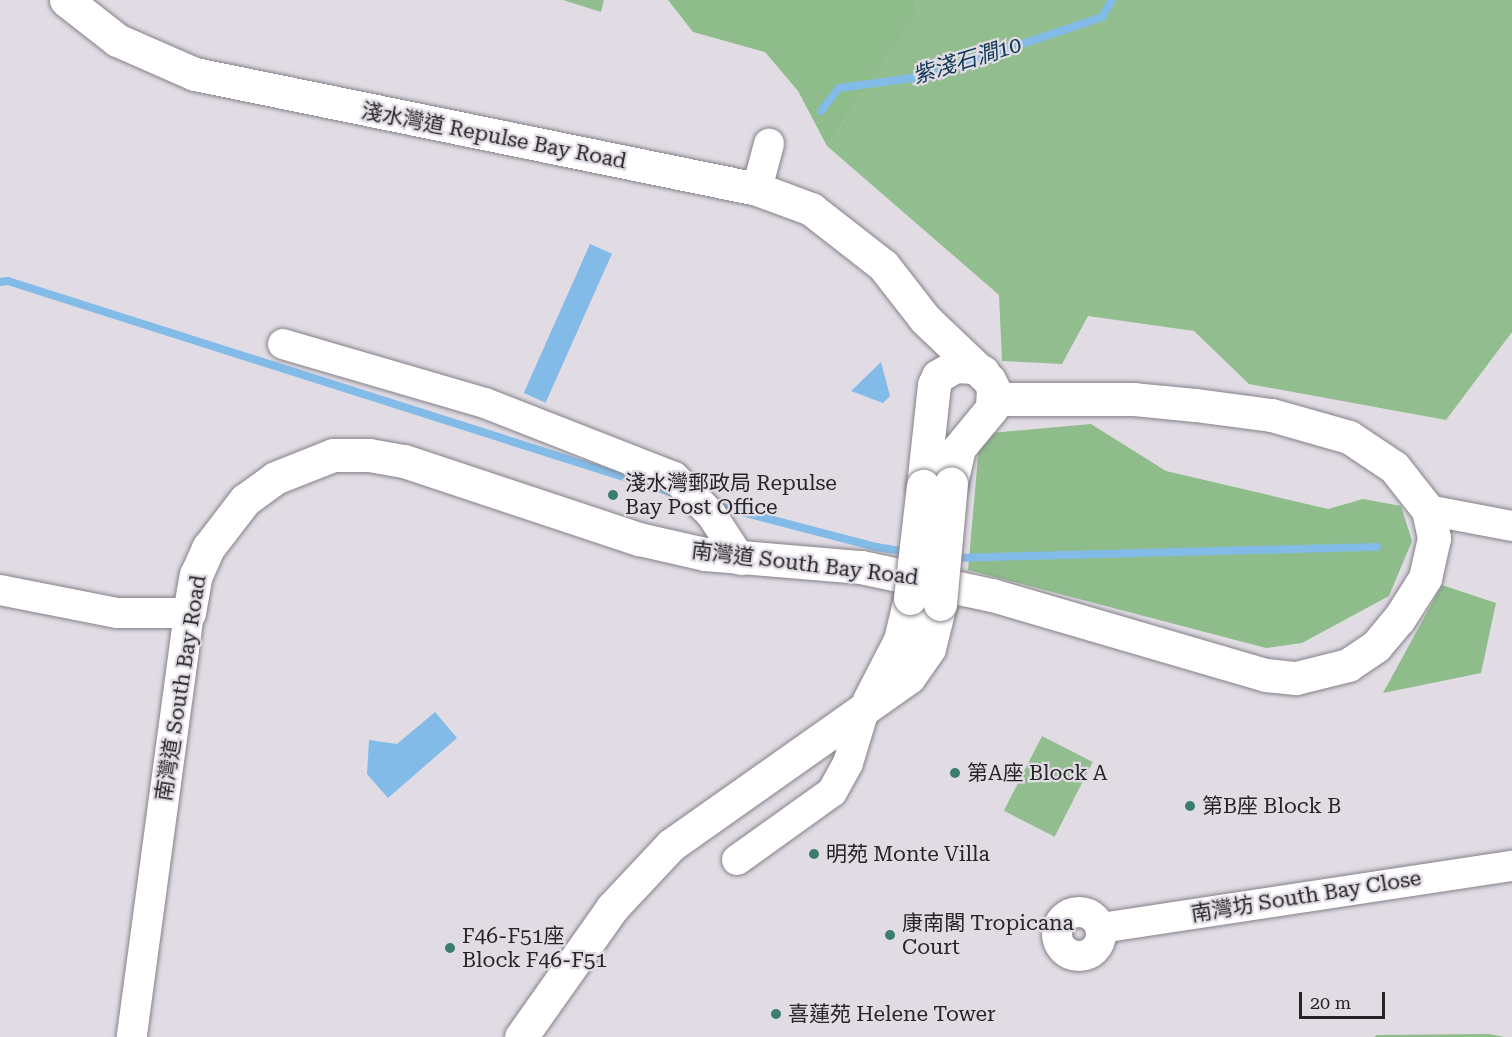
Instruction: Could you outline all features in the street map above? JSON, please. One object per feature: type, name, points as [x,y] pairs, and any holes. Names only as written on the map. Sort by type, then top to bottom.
[{"type":"main road","name":"淺水灣道 Repulse Bay Road","points":[[66,0],[117,40],[195,75],[757,189],[789,199],[832,222],[884,265],[941,335],[986,398],[960,448],[937,485]]},
{"type":"main road","name":"淺水灣道 Repulse Bay Road","points":[[521,1037],[589,938],[656,860],[689,830],[864,710],[919,666],[934,635],[925,601],[937,485],[933,394],[927,345],[907,296]]},
{"type":"main road","points":[[955,366],[974,367],[986,398],[951,426],[943,421],[933,394],[938,376],[955,366]]},
{"type":"main road","name":"南灣道 South Bay Road","points":[[189,613],[196,575],[208,548],[245,500],[275,478],[333,456],[369,455],[404,461],[639,539],[735,548],[896,572],[992,595],[1266,675],[1296,678],[1348,665],[1376,646],[1400,619],[1425,578],[1434,538],[1428,510],[1412,484],[1376,451],[1313,424],[1271,415],[1134,399],[986,398]]},
{"type":"street","points":[[757,189],[769,144]]},
{"type":"street","points":[[283,344],[485,403],[674,477],[694,494],[735,548]]},
{"type":"street","points":[[1428,510],[1512,526]]},
{"type":"street","points":[[7,597],[117,613],[189,613]]},
{"type":"street","name":"南灣道 South Bay Road","points":[[132,1037],[189,613]]},
{"type":"street","points":[[737,860],[832,792],[848,763],[864,710]]},
{"type":"street","name":"南灣坊 South Bay Close","points":[[1101,928],[1512,866]]},
{"type":"green space","points":[[563,0],[604,0],[601,12]]},
{"type":"green space","points":[[668,0],[916,0],[915,16],[827,146],[798,91],[765,52],[693,32]]},
{"type":"green space","points":[[916,0],[1512,0],[1512,332],[1446,420],[1249,384],[1194,331],[1088,316],[1062,364],[1002,361],[999,295],[827,146],[914,17]]},
{"type":"green space","points":[[1091,424],[1166,471],[1328,509],[1363,499],[1401,506],[1412,541],[1389,596],[1302,643],[1266,648],[968,570],[980,434]]},
{"type":"green space","points":[[1442,585],[1496,603],[1481,673],[1383,693]]},
{"type":"green space","points":[[1042,736],[1093,762],[1055,837],[1004,811]]},
{"type":"green space","points":[[1489,1034],[1505,1037],[1374,1037],[1377,1035]]},
{"type":"water","points":[[590,244],[612,254],[546,403],[524,393]]},
{"type":"water","points":[[881,362],[890,396],[883,403],[851,391]]},
{"type":"water","points":[[435,712],[457,738],[388,798],[367,774],[369,740],[397,744]]},
{"type":"waterway","name":"紫淺石澗10","points":[[821,111],[839,88],[927,76],[1102,17],[1112,0]]},
{"type":"waterway","points":[[0,282],[8,281],[677,494]]},
{"type":"waterway","points":[[715,505],[876,547],[909,552]]},
{"type":"waterway","points":[[952,558],[1377,547]]},
{"type":"place","name":"淺水灣郵政局 Repulse Bay Post Office","points":[[613,495]]},
{"type":"place","name":"第A座 Block A","points":[[955,773]]},
{"type":"place","name":"第B座 Block B","points":[[1190,806]]},
{"type":"place","name":"明苑 Monte Villa","points":[[814,854]]},
{"type":"place","name":"康南閣 Tropicana Court","points":[[890,935]]},
{"type":"place","name":"F46-F51座 Block F46-F51","points":[[450,948]]},
{"type":"place","name":"喜蓮苑 Helene Tower","points":[[776,1014]]}]
